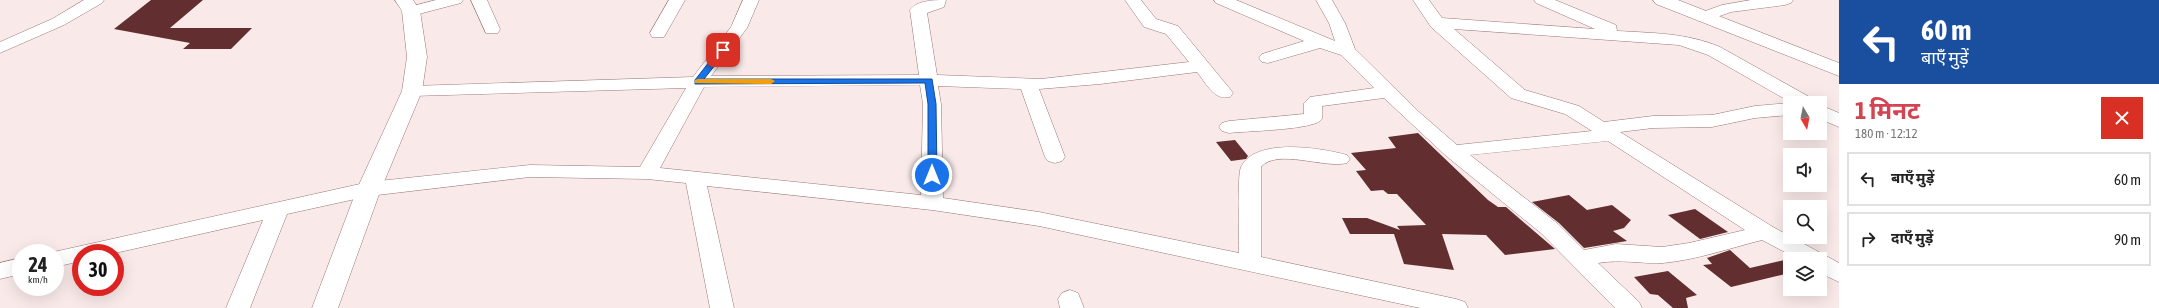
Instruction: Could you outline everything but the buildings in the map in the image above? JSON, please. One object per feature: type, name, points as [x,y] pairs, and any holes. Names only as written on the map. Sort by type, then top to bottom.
[{"type":"street","points":[[0,48],[58,22],[96,0]]},
{"type":"street","points":[[325,308],[369,189],[412,91],[417,57],[408,6],[455,0]]},
{"type":"street","points":[[479,0],[492,29]]},
{"type":"street","points":[[658,33],[676,0]]},
{"type":"street","points":[[647,173],[698,82],[739,28],[751,0]]},
{"type":"street","points":[[932,203],[932,104],[918,10],[938,4],[938,0]]},
{"type":"street","points":[[1133,0],[1150,23],[1172,30],[1224,93]]},
{"type":"street","points":[[1222,0],[1320,42],[1347,51]]},
{"type":"street","points":[[1324,0],[1337,24],[1347,51],[1388,92],[1452,151],[1550,229],[1630,308]]},
{"type":"street","points":[[1421,0],[1437,23],[1518,94],[1572,110],[1765,232],[1803,252]]},
{"type":"street","points":[[1542,0],[1581,18],[1633,37]]},
{"type":"street","points":[[1662,0],[1839,63]]},
{"type":"street","points":[[1675,0],[1706,15],[1839,70]]},
{"type":"street","points":[[1706,15],[1728,8],[1785,0]]},
{"type":"street","points":[[1437,23],[1679,40],[1700,45],[1793,96]]},
{"type":"street","points":[[1268,58],[1320,42]]},
{"type":"street","points":[[412,91],[698,82],[929,80],[1028,84],[1100,79],[1202,66]]},
{"type":"street","points":[[1028,84],[1055,157]]},
{"type":"street","points":[[1229,127],[1301,121],[1313,117],[1312,103],[1317,101],[1388,92]]},
{"type":"street","points":[[1452,151],[1607,132],[1653,122],[1712,121],[1755,112],[1783,109]]},
{"type":"street","points":[[1827,115],[1839,121]]},
{"type":"street","points":[[1250,262],[1250,168],[1258,159],[1269,155],[1280,154],[1340,159]]},
{"type":"street","points":[[123,244],[369,189],[530,171],[647,173],[932,203],[1039,219],[1377,289],[1456,308]]},
{"type":"street","points":[[695,178],[722,308]]},
{"type":"street","points":[[238,308],[278,210]]},
{"type":"street","points":[[1581,258],[1616,252],[1669,254],[1689,251],[1765,232]]},
{"type":"street","points":[[1827,266],[1839,274]]},
{"type":"street","points":[[0,271],[12,268]]},
{"type":"slow traffic","points":[[698,82],[771,81]]},
{"type":"route","points":[[723,50],[698,82],[929,80],[932,104],[932,175]]}]
